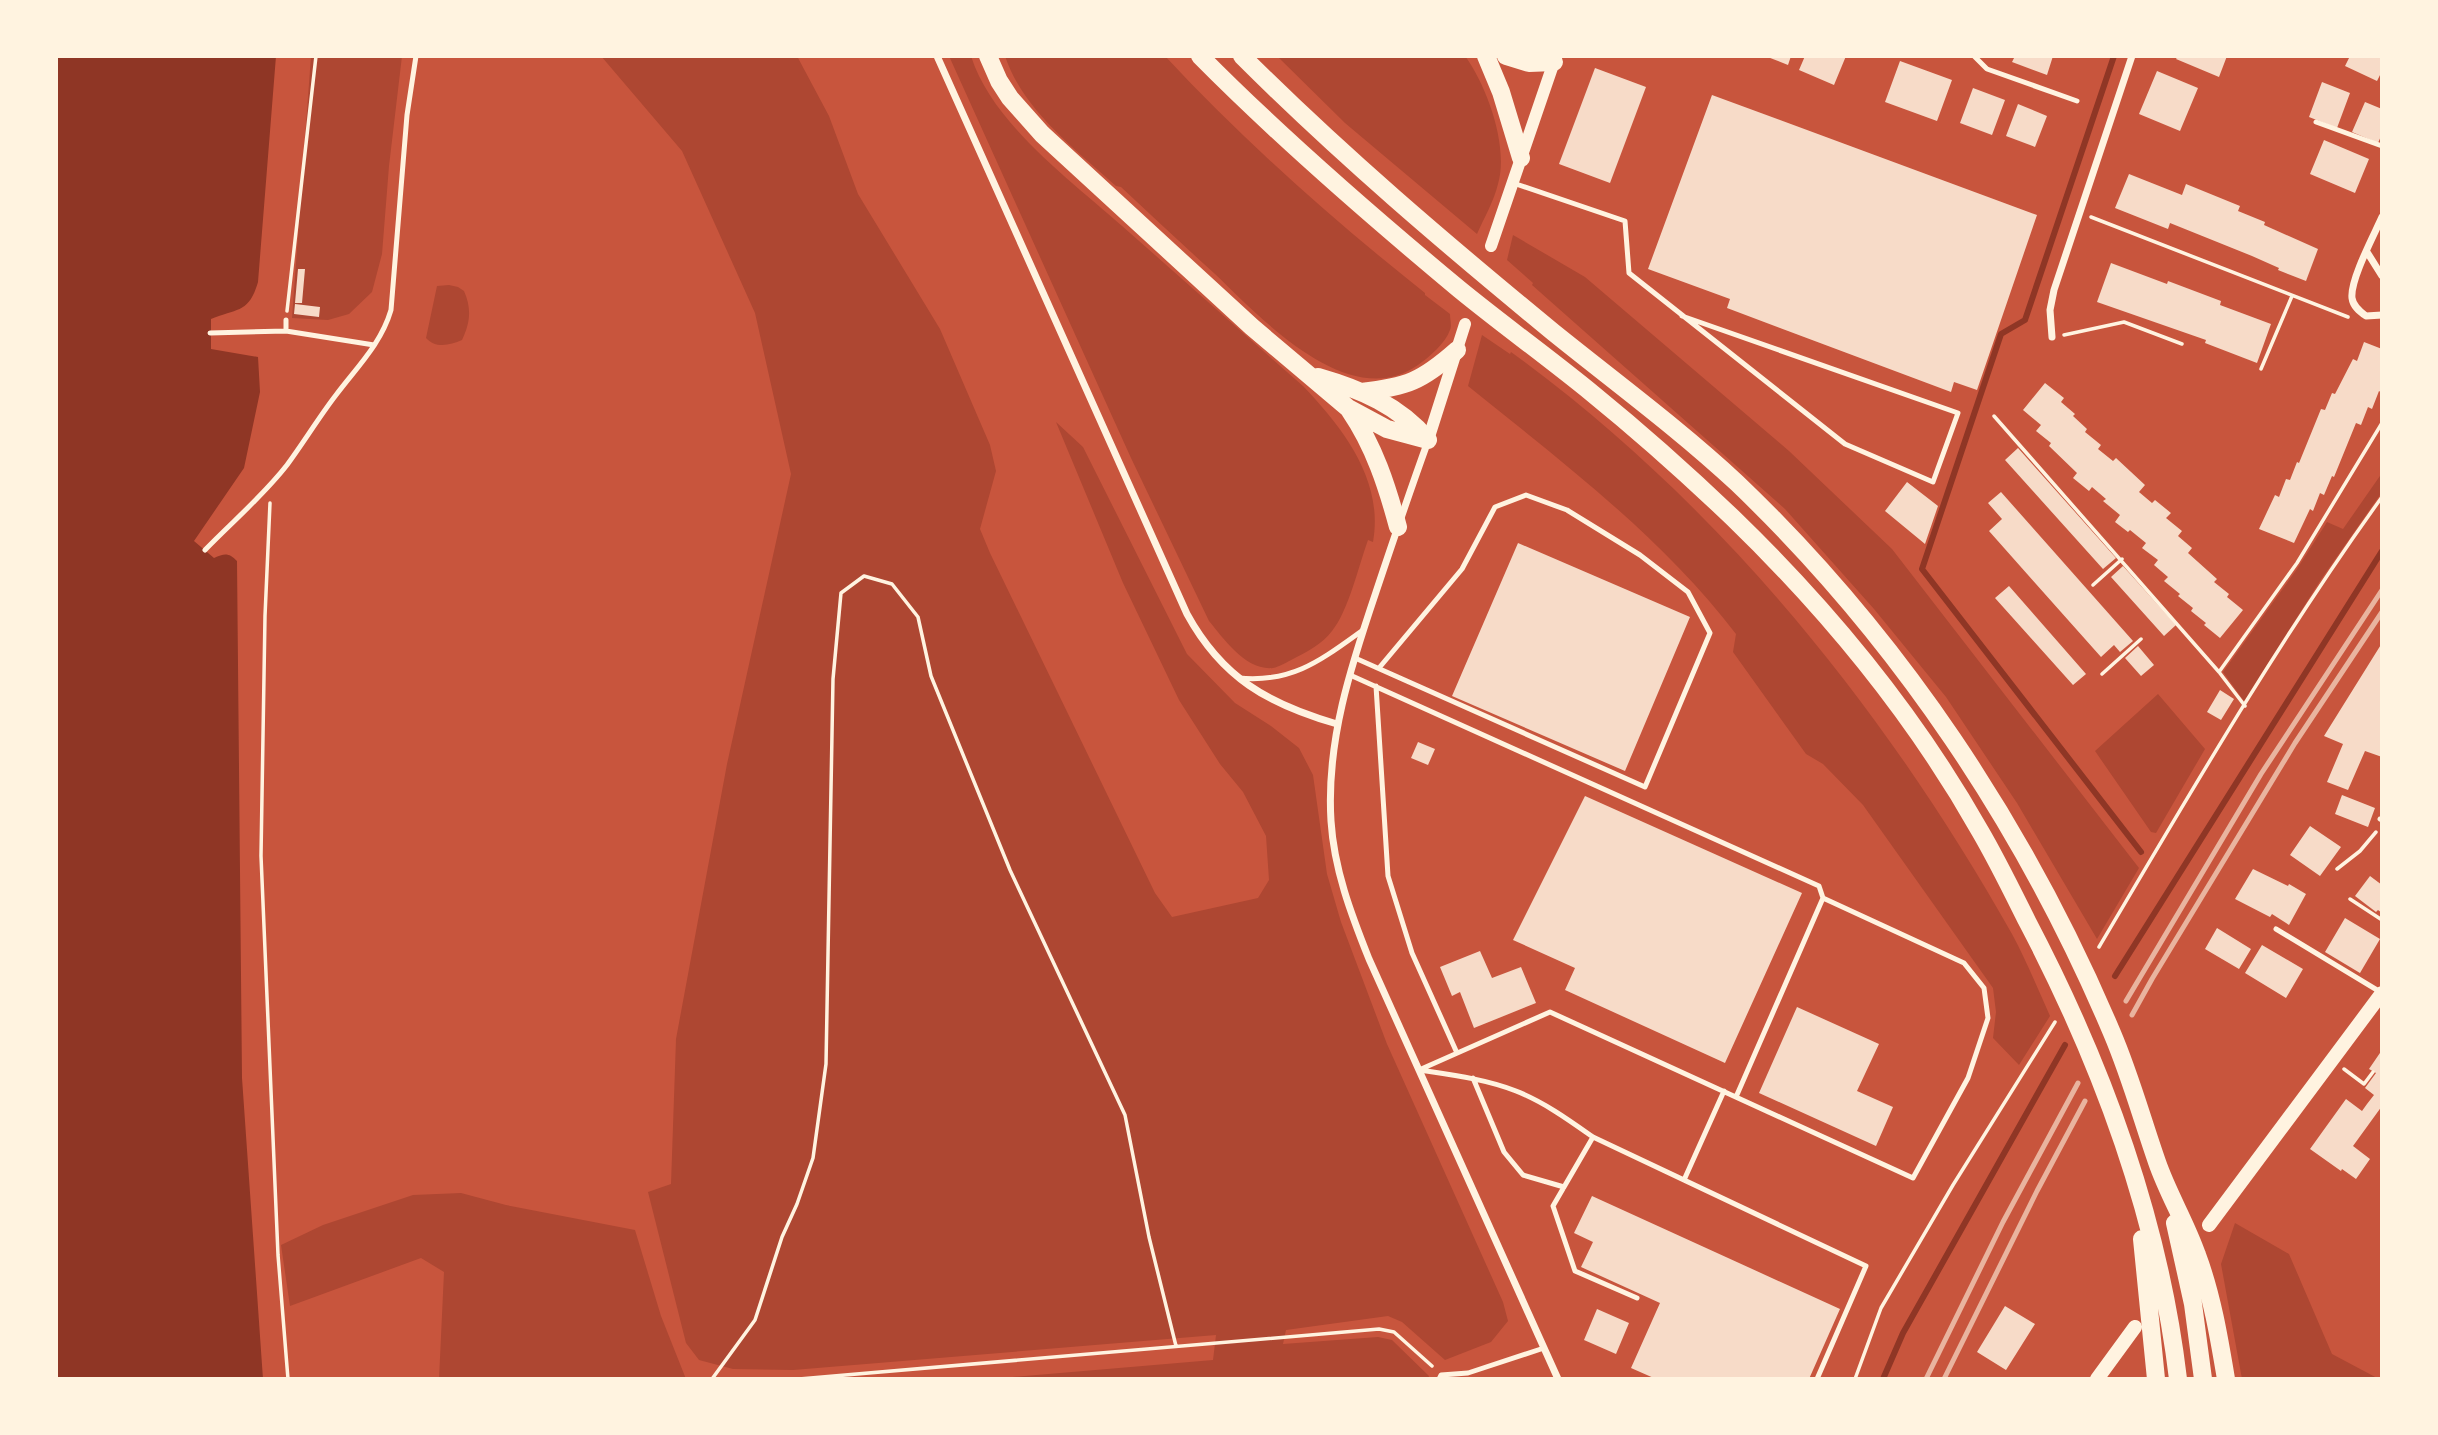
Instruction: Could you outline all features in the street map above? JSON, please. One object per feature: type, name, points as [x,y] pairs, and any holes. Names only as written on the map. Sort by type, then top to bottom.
[{"type":"highway","points":[[988,56],[1010,98],[1042,135],[1252,327],[1348,408],[1362,428],[1379,468],[1398,527]]},
{"type":"highway","points":[[1200,56],[1337,185],[1489,313],[1596,396],[1704,492],[1788,574],[1835,627],[1906,718],[1979,829],[2050,964],[2090,1052],[2138,1191],[2156,1255],[2178,1379]]},
{"type":"highway","points":[[1242,56],[1371,178],[1728,475],[1827,576],[1871,627],[1942,720],[2001,811],[2076,953],[2114,1038],[2160,1172],[2183,1256],[2193,1304],[2203,1379]]},
{"type":"highway","points":[[1250,56],[1271,85]]},
{"type":"highway","points":[[1486,56],[1502,92],[1521,158]]},
{"type":"highway","points":[[1506,56],[1529,63],[1552,58]]},
{"type":"highway","points":[[1361,392],[1410,383],[1439,366],[1457,350]]},
{"type":"highway","points":[[1313,376],[1361,392],[1407,418],[1428,440]]},
{"type":"highway","points":[[1348,408],[1387,429],[1428,440]]},
{"type":"highway","points":[[2160,1172],[2196,1251],[2209,1291],[2226,1379]]},
{"type":"highway","points":[[2138,1191],[2155,1370]]},
{"type":"main road","points":[[2209,1225],[2382,993]]},
{"type":"main road","points":[[2097,1379],[2135,1327]]},
{"type":"street","points":[[937,56],[1187,614],[1209,649],[1238,678],[1286,707],[1337,724]]},
{"type":"street","points":[[2052,337],[2050,310],[2054,290],[2132,56]]},
{"type":"street","points":[[1492,246],[1552,58]]},
{"type":"street","points":[[2382,217],[2353,286],[2352,300],[2365,316],[2382,315]]},
{"type":"street","points":[[2367,253],[2382,276]]},
{"type":"street","points":[[1465,324],[1350,675],[1337,724],[1331,822],[1340,876],[1359,933],[1558,1379]]},
{"type":"lane","points":[[205,550],[271,484],[386,326],[391,310],[407,115],[416,56]]},
{"type":"lane","points":[[1974,56],[1987,69],[2077,101]]},
{"type":"lane","points":[[2316,122],[2382,146]]},
{"type":"lane","points":[[1513,183],[1625,221],[1629,273],[1682,316],[1844,444],[1933,482],[1958,413],[1682,316]]},
{"type":"lane","points":[[286,320],[286,331]]},
{"type":"lane","points":[[211,333],[286,331],[374,345]]},
{"type":"lane","points":[[1355,658],[1645,787],[1710,633],[1688,592],[1640,555],[1567,510],[1526,495],[1496,507],[1462,569],[1379,668]]},
{"type":"lane","points":[[1238,678],[1262,680],[1286,676],[1335,650],[1363,630]]},
{"type":"lane","points":[[1350,675],[1819,886],[1823,898],[1736,1097]]},
{"type":"lane","points":[[1376,686],[1388,876],[1412,953],[1457,1052]]},
{"type":"lane","points":[[1419,1070],[1550,1012],[1913,1178],[1968,1078],[1988,1018],[1984,988],[1964,963],[1823,898]]},
{"type":"lane","points":[[2276,929],[2382,993]]},
{"type":"lane","points":[[1419,1070],[1473,1079],[1517,1091],[1559,1113],[1592,1137],[1866,1266],[1817,1379]]},
{"type":"lane","points":[[1473,1079],[1504,1152],[1523,1175],[1564,1187]]},
{"type":"lane","points":[[1684,1180],[1724,1091]]},
{"type":"lane","points":[[1592,1137],[1553,1206],[1575,1270],[1637,1298]]},
{"type":"lane","points":[[1440,1377],[1468,1373],[1544,1348]]},
{"type":"lane","points":[[1468,1373],[1473,1379]]},
{"type":"path","points":[[286,320],[316,56]]},
{"type":"path","points":[[2080,212],[2351,319]]},
{"type":"path","points":[[2261,369],[2292,296]]},
{"type":"path","points":[[2052,337],[2124,322],[2182,344]]},
{"type":"path","points":[[1994,416],[2122,559],[2245,706]]},
{"type":"path","points":[[2219,672],[2297,563],[2382,423]]},
{"type":"path","points":[[271,484],[265,616],[261,856],[278,1255],[288,1379]]},
{"type":"path","points":[[2099,947],[2245,706],[2349,543],[2382,497]]},
{"type":"path","points":[[2093,585],[2122,559]]},
{"type":"path","points":[[712,1379],[755,1320],[782,1237],[813,1158],[826,1064],[833,679],[841,593],[864,576],[892,584],[918,617],[931,676],[1010,870],[1125,1115],[1149,1237],[1176,1346]]},
{"type":"path","points":[[2102,674],[2141,639]]},
{"type":"path","points":[[2337,869],[2360,851],[2381,821]]},
{"type":"path","points":[[2350,899],[2382,920]]},
{"type":"path","points":[[1855,1379],[1881,1308],[1953,1185],[2055,1022]]},
{"type":"path","points":[[2344,1069],[2364,1084],[2373,1072]]},
{"type":"path","points":[[799,1379],[1378,1329],[1394,1332],[1440,1377]]},
{"type":"shaded area","points":[[56,56],[276,56],[258,282],[251,299],[241,308],[211,319],[211,349],[258,357],[260,392],[244,468],[194,541],[214,558],[227,555],[237,561],[242,1078],[263,1379],[56,1379]]},
{"type":"shaded area","points":[[311,56],[402,56],[382,254],[372,292],[349,314],[328,320],[292,318]]},
{"type":"shaded area","points":[[601,56],[797,56],[829,116],[858,194],[940,329],[990,445],[996,471],[980,529],[1155,893],[1172,917],[1258,898],[1269,880],[1266,836],[1243,792],[1220,764],[1179,700],[1123,583],[1056,422],[1083,447],[1187,654],[1235,703],[1299,748],[1313,775],[1327,874],[1341,922],[1387,1044],[1503,1302],[1508,1321],[1491,1342],[1445,1360],[1402,1322],[1388,1316],[1286,1330],[1283,1344],[1378,1337],[1392,1340],[1429,1376],[1428,1379],[988,1379],[1213,1360],[1216,1335],[793,1370],[733,1369],[699,1360],[686,1343],[648,1192],[671,1184],[676,1039],[727,764],[791,474],[755,313],[682,151]]},
{"type":"shaded area","points":[[949,56],[971,56],[982,82],[998,106],[1039,153],[1303,386],[1346,437],[1366,476],[1372,497],[1375,519],[1373,542],[1368,540],[1338,623],[1324,640],[1309,650],[1278,667],[1263,668],[1245,659],[1209,621],[1131,458]]},
{"type":"shaded area","points":[[1005,56],[1165,56],[1226,119],[1290,179],[1450,314],[1451,328],[1448,335],[1432,354],[1418,365],[1391,377],[1364,378],[1335,369],[1308,354],[1281,335],[1121,187],[1116,186],[1068,143],[1024,94]]},
{"type":"shaded area","points":[[1277,56],[1465,56],[1488,100],[1501,153],[1501,169],[1496,190],[1477,234],[1345,123]]},
{"type":"shaded area","points":[[1513,235],[1585,277],[1789,451],[1892,549],[2139,868],[2097,939],[2017,803],[1946,697],[1874,609],[1785,509],[1507,260]]},
{"type":"shaded area","points":[[449,285],[464,291],[469,310],[467,328],[462,340],[434,344],[426,338],[437,286]]},
{"type":"shaded area","points":[[1482,335],[1510,354],[1511,352],[1588,412],[1660,476],[1728,544],[1793,616],[1853,691],[1910,770],[1963,851],[2012,934],[2050,1016],[2019,1065],[1993,1038],[1996,1012],[1993,988],[1863,805],[1823,764],[1806,754],[1733,652],[1736,634],[1676,565],[1610,502],[1468,386]]},
{"type":"shaded area","points":[[2382,473],[2382,492],[2320,581],[2244,701],[2223,672],[2297,569],[2327,522],[2343,529]]},
{"type":"shaded area","points":[[2158,694],[2205,749],[2156,833],[2151,832],[2095,751]]},
{"type":"shaded area","points":[[461,1193],[506,1205],[635,1230],[661,1316],[686,1379],[439,1379],[444,1272],[421,1258],[290,1306],[281,1245],[323,1225],[413,1195]]},
{"type":"shaded area","points":[[2235,1223],[2289,1254],[2332,1354],[2379,1379],[2242,1379],[2221,1264]]},
{"type":"building","points":[[1765,56],[1791,56],[1788,65]]},
{"type":"building","points":[[1805,56],[1846,56],[1834,85],[1799,70]]},
{"type":"building","points":[[2015,56],[2053,56],[2047,75],[2012,62]]},
{"type":"building","points":[[2178,56],[2227,56],[2219,77],[2176,59]]},
{"type":"building","points":[[2350,56],[2382,56],[2382,71],[2377,81],[2345,66]]},
{"type":"building","points":[[1900,61],[1952,80],[1937,121],[1885,102]]},
{"type":"building","points":[[1595,68],[1646,87],[1610,183],[1559,164]]},
{"type":"building","points":[[2157,71],[2198,88],[2180,131],[2139,114]]},
{"type":"building","points":[[2322,82],[2350,93],[2337,128],[2309,117]]},
{"type":"building","points":[[1973,88],[2005,100],[1992,135],[1960,123]]},
{"type":"building","points":[[1712,95],[2037,215],[1977,390],[1954,382],[1951,392],[1727,308],[1730,299],[1648,269]]},
{"type":"building","points":[[2365,102],[2382,109],[2382,134],[2378,143],[2352,132]]},
{"type":"building","points":[[2018,104],[2047,116],[2035,147],[2006,136]]},
{"type":"building","points":[[2324,140],[2369,159],[2355,193],[2310,174]]},
{"type":"building","points":[[2129,174],[2182,195],[2186,184],[2240,206],[2238,211],[2318,249],[2306,281],[2170,223],[2168,229],[2115,208]]},
{"type":"building","points":[[2111,263],[2221,301],[2220,305],[2271,324],[2257,363],[2205,343],[2206,340],[2097,302]]},
{"type":"building","points":[[298,269],[305,269],[302,303],[295,303]]},
{"type":"building","points":[[295,304],[320,307],[319,317],[294,314]]},
{"type":"building","points":[[2364,342],[2382,349],[2382,393],[2379,391],[2372,409],[2368,407],[2361,425],[2356,423],[2334,477],[2332,476],[2324,495],[2320,493],[2313,511],[2310,509],[2294,543],[2259,529],[2275,495],[2279,497],[2286,479],[2290,480],[2297,462],[2299,463],[2321,409],[2325,410],[2353,359],[2357,361]]},
{"type":"building","points":[[2045,383],[2064,398],[2061,402],[2087,429],[2085,432],[2101,445],[2098,449],[2113,461],[2116,458],[2145,485],[2139,492],[2171,513],[2166,518],[2182,531],[2178,536],[2192,548],[2188,553],[2217,579],[2214,582],[2243,610],[2220,638],[2191,611],[2193,608],[2178,596],[2180,594],[2164,581],[2168,577],[2154,565],[2158,560],[2142,548],[2146,543],[2115,522],[2120,515],[2103,501],[2106,499],[2092,487],[2089,491],[2073,478],[2077,473],[2049,446],[2051,443],[2036,431],[2041,425],[2023,410]]},
{"type":"building","points":[[2018,448],[2116,558],[2103,569],[2005,460]]},
{"type":"building","points":[[1907,482],[1938,506],[1925,544],[1885,511]]},
{"type":"building","points":[[2001,492],[2133,641],[2120,652],[2114,645],[2101,657],[1989,531],[2002,519],[1988,503]]},
{"type":"building","points":[[1518,543],[1690,617],[1625,771],[1452,696]]},
{"type":"building","points":[[2123,566],[2176,625],[2164,636],[2111,577]]},
{"type":"building","points":[[2009,586],[2086,674],[2073,685],[1995,598]]},
{"type":"building","points":[[2382,643],[2382,757],[2365,751],[2348,790],[2327,782],[2343,744],[2324,736]]},
{"type":"building","points":[[2138,646],[2154,665],[2141,676],[2125,658]]},
{"type":"building","points":[[2220,690],[2234,699],[2221,720],[2207,712]]},
{"type":"building","points":[[1418,742],[1435,749],[1428,765],[1411,758]]},
{"type":"building","points":[[2342,795],[2375,808],[2368,827],[2335,814]]},
{"type":"building","points":[[1585,796],[1802,893],[1725,1063],[1565,990],[1575,968],[1513,940]]},
{"type":"building","points":[[2310,826],[2341,847],[2320,876],[2290,855]]},
{"type":"building","points":[[2253,869],[2306,894],[2289,925],[2272,914],[2270,917],[2235,899]]},
{"type":"building","points":[[2370,876],[2382,885],[2382,913],[2378,910],[2376,912],[2355,896]]},
{"type":"building","points":[[2345,918],[2380,939],[2360,973],[2325,952]]},
{"type":"building","points":[[2217,928],[2251,949],[2239,969],[2205,949]]},
{"type":"building","points":[[2262,945],[2303,969],[2286,998],[2245,973]]},
{"type":"building","points":[[1480,951],[1492,978],[1521,967],[1536,1003],[1474,1028],[1460,992],[1452,996],[1440,967]]},
{"type":"building","points":[[1797,1007],[1879,1044],[1857,1091],[1893,1107],[1876,1146],[1759,1093]]},
{"type":"building","points":[[2382,1050],[2382,1106],[2353,1146],[2370,1159],[2356,1179],[2310,1149],[2346,1099],[2362,1111],[2374,1095],[2365,1088],[2376,1073],[2369,1069]]},
{"type":"building","points":[[1592,1196],[1840,1309],[1809,1379],[1656,1379],[1631,1368],[1660,1303],[1581,1267],[1593,1242],[1574,1233]]},
{"type":"building","points":[[2005,1306],[2035,1324],[2006,1370],[1977,1352]]},
{"type":"building","points":[[1597,1309],[1629,1323],[1616,1354],[1584,1340]]},
{"type":"waterway","points":[[2114,56],[2025,320],[2001,334],[1922,569],[2141,852]]},
{"type":"waterway","points":[[2115,976],[2382,551]]},
{"type":"waterway","points":[[1883,1379],[1903,1333],[2065,1045]]},
{"type":"railway","points":[[2126,1001],[2261,774],[2382,590]]},
{"type":"railway","points":[[2132,1015],[2295,743],[2382,612]]},
{"type":"railway","points":[[1926,1379],[2003,1222],[2078,1083]]},
{"type":"railway","points":[[1944,1379],[2085,1101]]}]
